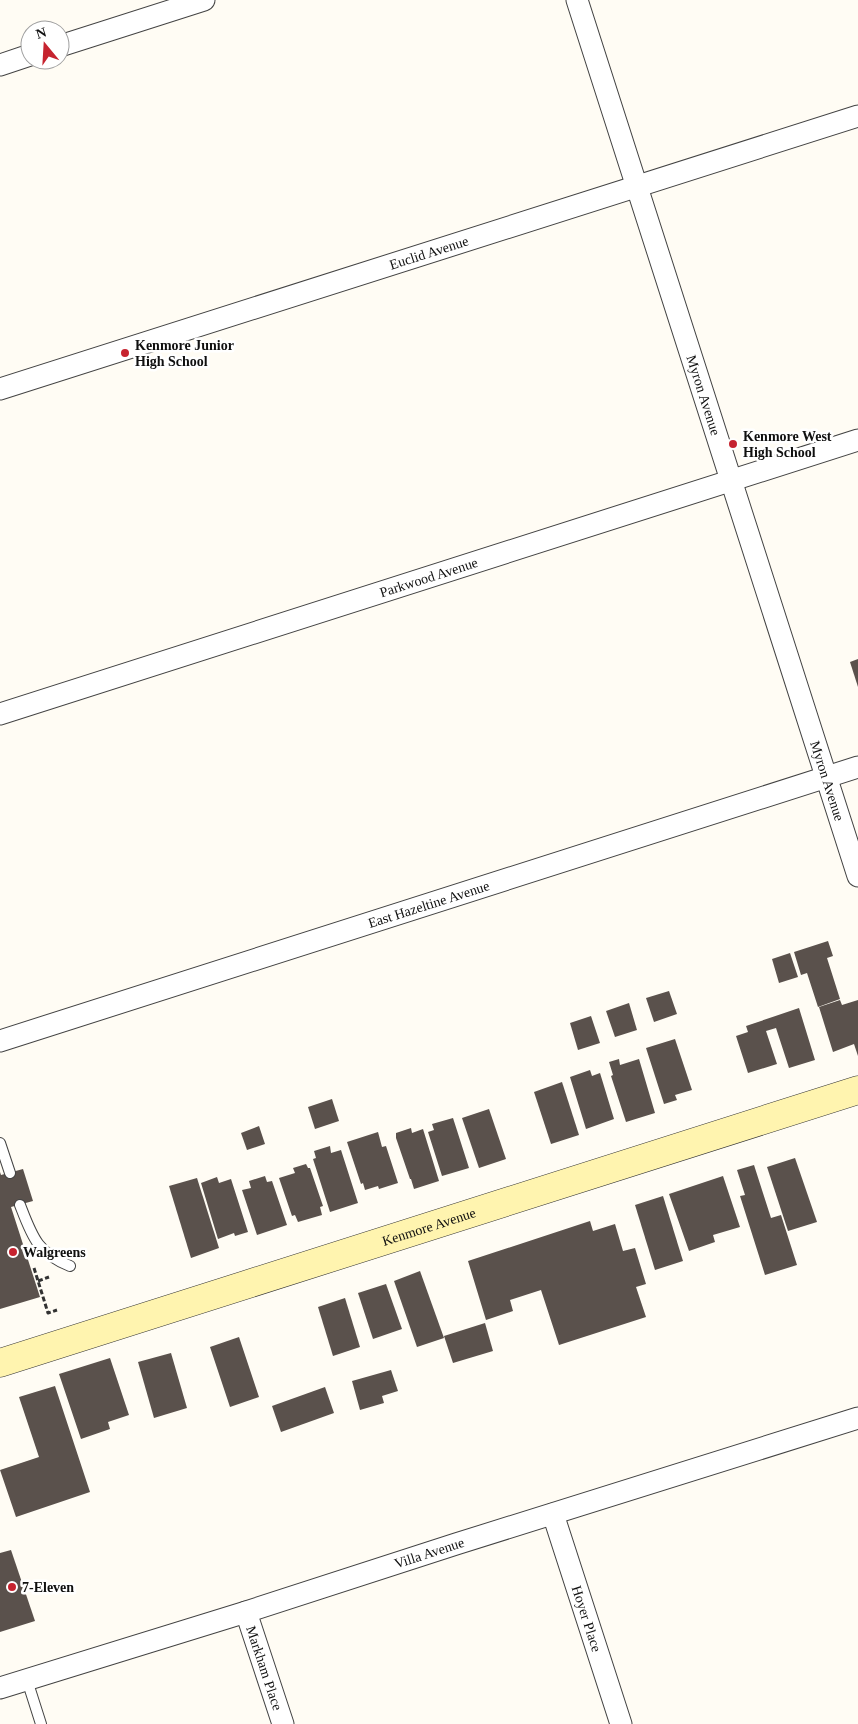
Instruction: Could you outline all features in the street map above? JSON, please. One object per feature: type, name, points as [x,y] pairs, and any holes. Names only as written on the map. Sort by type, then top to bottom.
[{"type":"main road","name":"Kenmore Avenue","points":[[0,1362],[858,1090]]},
{"type":"street","points":[[70,43],[204,0]]},
{"type":"street","name":"Myron Avenue","points":[[578,0],[858,876]]},
{"type":"street","points":[[0,65],[20,58]]},
{"type":"street","name":"Euclid Avenue","points":[[0,389],[858,116]]},
{"type":"street","name":"Parkwood Avenue","points":[[0,714],[858,440]]},
{"type":"street","name":"East Hazeltine Avenue","points":[[0,1041],[858,767]]},
{"type":"street","name":"Villa Avenue","points":[[0,1688],[858,1418]]},
{"type":"street","name":"Hoyer Place","points":[[554,1514],[621,1724]]},
{"type":"street","name":"Markham Place","points":[[246,1612],[283,1724]]},
{"type":"lane","points":[[0,1143],[10,1173]]},
{"type":"lane","points":[[20,1205],[28,1227],[44,1252],[56,1261],[70,1266]]},
{"type":"lane","points":[[27,1680],[41,1724]]},
{"type":"path","points":[[34,1268],[48,1313],[57,1310]]},
{"type":"path","points":[[38,1281],[50,1277]]},
{"type":"building","points":[[858,659],[858,687],[850,662]]},
{"type":"building","points":[[828,941],[833,956],[827,958],[840,999],[818,1007],[807,973],[801,975],[794,952]]},
{"type":"building","points":[[790,953],[798,977],[779,983],[772,959]]},
{"type":"building","points":[[669,991],[677,1014],[654,1022],[646,998]]},
{"type":"building","points":[[840,1000],[842,1005],[858,1000],[858,1056],[854,1044],[833,1052],[819,1007]]},
{"type":"building","points":[[629,1003],[637,1030],[615,1037],[606,1011]]},
{"type":"building","points":[[799,1008],[815,1060],[789,1068],[776,1028],[766,1031],[777,1064],[748,1073],[736,1036],[748,1032],[746,1026]]},
{"type":"building","points":[[591,1016],[600,1043],[578,1050],[570,1023]]},
{"type":"building","points":[[675,1039],[692,1090],[675,1095],[677,1100],[664,1104],[646,1048]]},
{"type":"building","points":[[619,1059],[620,1065],[639,1059],[655,1113],[626,1122],[611,1076],[613,1075],[609,1062]]},
{"type":"building","points":[[590,1070],[592,1076],[600,1073],[614,1119],[586,1129],[570,1077]]},
{"type":"building","points":[[562,1082],[579,1135],[551,1144],[534,1092]]},
{"type":"building","points":[[332,1099],[339,1121],[315,1129],[308,1107]]},
{"type":"building","points":[[489,1109],[506,1159],[479,1168],[462,1118]]},
{"type":"building","points":[[453,1118],[469,1168],[442,1176],[428,1132],[434,1130],[432,1124]]},
{"type":"building","points":[[259,1126],[265,1144],[247,1150],[241,1133]]},
{"type":"building","points":[[411,1128],[412,1133],[423,1129],[439,1181],[414,1189],[396,1138],[396,1133]]},
{"type":"building","points":[[378,1132],[382,1147],[386,1146],[398,1183],[379,1189],[378,1186],[365,1190],[363,1183],[361,1184],[347,1142]]},
{"type":"building","points":[[330,1146],[331,1153],[341,1150],[358,1203],[330,1212],[313,1159],[316,1158],[314,1151]]},
{"type":"building","points":[[795,1158],[817,1222],[788,1231],[767,1167]]},
{"type":"building","points":[[306,1164],[310,1168],[323,1206],[320,1207],[322,1215],[298,1222],[295,1215],[292,1216],[279,1178],[295,1173],[293,1168]]},
{"type":"building","points":[[754,1165],[771,1218],[781,1215],[797,1265],[765,1275],[740,1196],[745,1195],[737,1170]]},
{"type":"building","name":"Walgreens","points":[[23,1169],[33,1201],[11,1207],[40,1297],[0,1309],[0,1172],[1,1175]]},
{"type":"building","points":[[265,1176],[267,1182],[272,1181],[287,1225],[257,1235],[242,1190],[251,1188],[249,1181]]},
{"type":"building","points":[[723,1176],[740,1227],[713,1235],[715,1242],[689,1251],[669,1194]]},
{"type":"building","points":[[217,1177],[219,1183],[231,1179],[248,1232],[235,1236],[234,1233],[218,1239],[201,1183]]},
{"type":"building","points":[[197,1178],[219,1248],[191,1258],[169,1186]]},
{"type":"building","points":[[663,1196],[683,1261],[655,1270],[635,1205]]},
{"type":"building","points":[[590,1221],[593,1231],[615,1224],[623,1251],[635,1248],[646,1284],[636,1287],[646,1317],[559,1345],[541,1290],[510,1300],[513,1311],[486,1320],[468,1261]]},
{"type":"building","points":[[420,1271],[444,1338],[417,1347],[394,1281]]},
{"type":"building","points":[[386,1284],[402,1329],[373,1339],[358,1293]]},
{"type":"building","points":[[345,1298],[360,1347],[333,1356],[318,1307]]},
{"type":"building","points":[[485,1323],[493,1351],[453,1363],[444,1336]]},
{"type":"building","points":[[239,1337],[259,1397],[230,1407],[210,1347]]},
{"type":"building","points":[[171,1353],[187,1408],[154,1418],[138,1362]]},
{"type":"building","points":[[110,1358],[129,1415],[108,1422],[110,1429],[81,1439],[59,1374]]},
{"type":"building","points":[[391,1370],[398,1391],[382,1396],[384,1403],[360,1410],[352,1381]]},
{"type":"building","points":[[55,1386],[90,1492],[16,1517],[0,1470],[39,1457],[19,1397]]},
{"type":"building","points":[[325,1387],[334,1413],[281,1432],[272,1406]]},
{"type":"building","name":"7-Eleven","points":[[11,1550],[35,1621],[0,1632],[0,1553]]},
{"type":"place","name":"Kenmore Junior High School","points":[[125,353]]},
{"type":"place","name":"Kenmore West High School","points":[[733,444]]},
{"type":"place","name":"Walgreens","points":[[13,1252]]},
{"type":"place","name":"7-Eleven","points":[[12,1587]]}]
